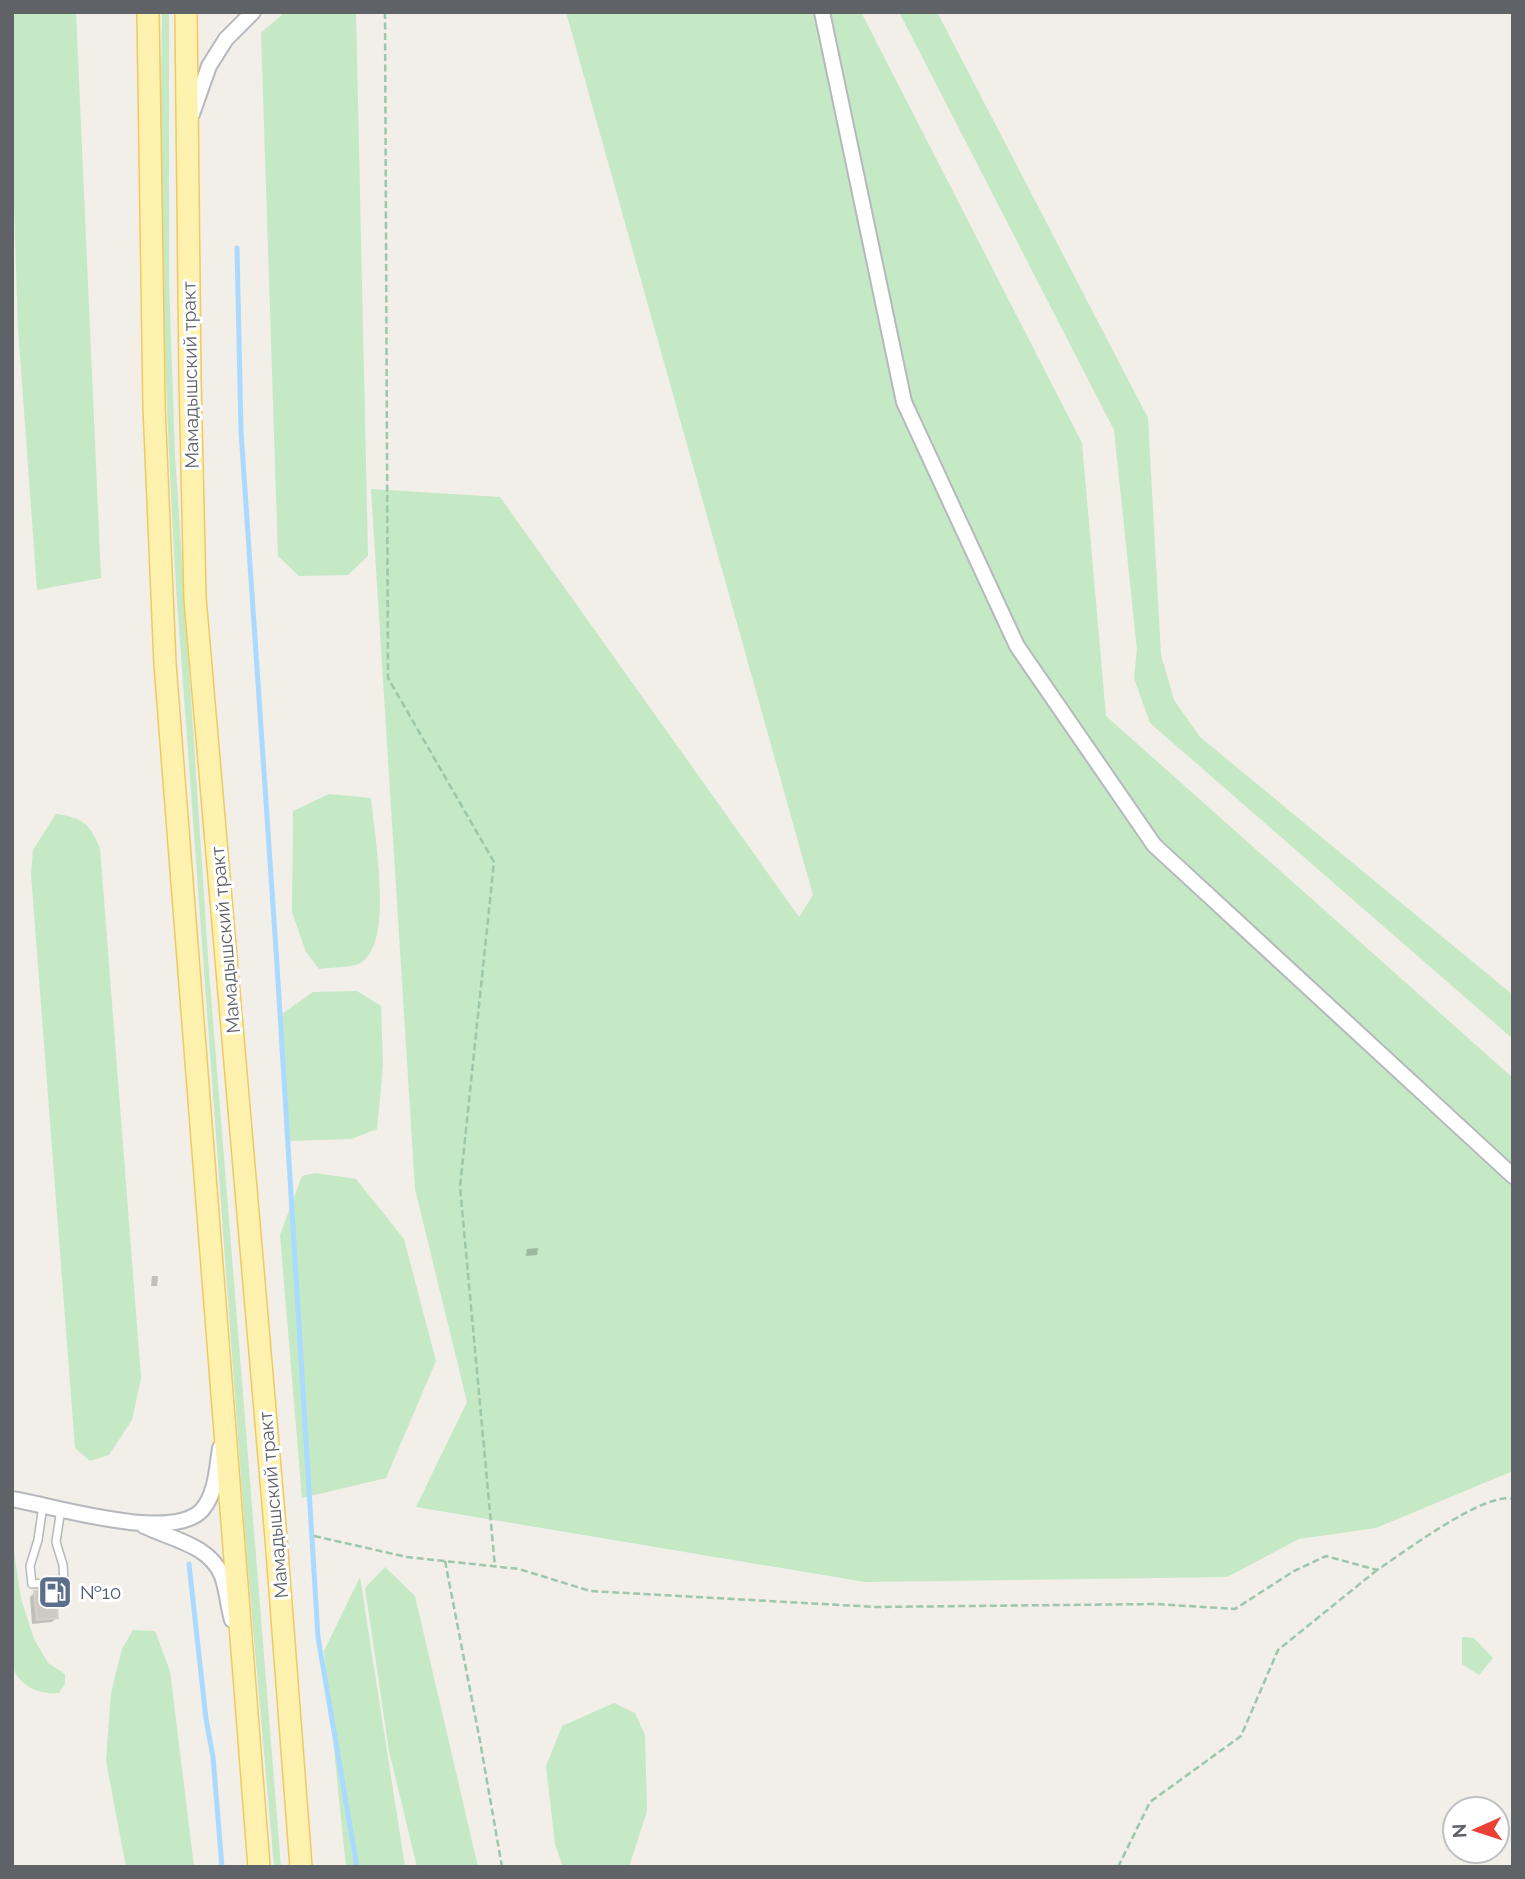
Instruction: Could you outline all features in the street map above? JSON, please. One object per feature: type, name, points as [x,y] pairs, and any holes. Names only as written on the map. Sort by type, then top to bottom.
[{"type":"main road","name":"Мамадышский тракт","points":[[186,12],[195,598],[274,1510],[301,1867]]},
{"type":"main road","name":"Мамадышский тракт","points":[[148,13],[154,407],[165,664],[259,1867]]},
{"type":"street","points":[[186,129],[209,66],[226,39],[253,12]]},
{"type":"street","points":[[822,12],[904,402],[1017,646],[1154,845],[1513,1176]]},
{"type":"street","points":[[143,1525],[185,1520],[205,1506],[213,1487],[224,1426]]},
{"type":"street","points":[[12,1499],[143,1525],[189,1544],[211,1558],[222,1577],[243,1653]]},
{"type":"lane","points":[[43,1504],[38,1540],[30,1566],[32,1584],[64,1582],[63,1565],[56,1542],[62,1508]]},
{"type":"path","points":[[385,12],[388,678],[494,862],[460,1186],[495,1567]]},
{"type":"path","points":[[1118,1867],[1150,1802],[1241,1736],[1278,1650],[1377,1570],[1465,1512],[1506,1497],[1513,1499]]},
{"type":"path","points":[[314,1536],[407,1557],[519,1569],[590,1591],[876,1607],[1156,1604],[1235,1609],[1294,1571],[1326,1556],[1377,1570]]},
{"type":"path","points":[[445,1561],[502,1867]]},
{"type":"green space","points":[[12,12],[76,12],[101,578],[37,590],[18,328],[12,148]]},
{"type":"green space","points":[[162,12],[169,12],[169,281],[175,455],[209,971],[281,1867],[274,1867],[246,1547],[176,587],[163,300]]},
{"type":"green space","points":[[285,12],[356,12],[368,556],[348,575],[299,576],[278,556],[261,33]]},
{"type":"green space","points":[[566,12],[861,12],[1082,443],[1106,716],[1513,1078],[1513,1471],[1376,1528],[1299,1539],[1227,1577],[865,1582],[416,1507],[467,1402],[415,1189],[371,489],[500,497],[799,917],[813,895]]},
{"type":"green space","points":[[899,12],[937,12],[1148,418],[1161,655],[1174,700],[1200,737],[1513,995],[1513,1039],[1150,723],[1134,678],[1137,650],[1114,430]]},
{"type":"green space","points":[[329,794],[371,798],[380,910],[372,950],[362,962],[319,969],[306,952],[292,912],[293,811]]},
{"type":"green space","points":[[56,814],[73,817],[84,823],[100,848],[141,1378],[132,1420],[109,1455],[90,1461],[75,1448],[31,874],[33,850]]},
{"type":"green space","points":[[357,991],[381,1006],[383,1065],[377,1129],[351,1139],[288,1141],[279,1016],[313,992]]},
{"type":"green space","points":[[315,1173],[356,1179],[404,1239],[436,1361],[386,1478],[302,1498],[280,1235],[302,1176]]},
{"type":"green space","points":[[12,1538],[21,1599],[34,1639],[48,1663],[65,1674],[65,1684],[59,1693],[30,1688],[19,1679],[12,1665]]},
{"type":"green space","points":[[385,1567],[415,1596],[478,1867],[417,1867],[389,1751],[365,1588]]},
{"type":"green space","points":[[360,1577],[405,1867],[346,1867],[324,1651]]},
{"type":"green space","points":[[133,1630],[155,1631],[170,1671],[194,1867],[126,1867],[106,1761],[111,1693],[122,1649]]},
{"type":"green space","points":[[1462,1637],[1474,1638],[1493,1658],[1479,1675],[1462,1664]]},
{"type":"green space","points":[[614,1703],[635,1713],[645,1735],[647,1811],[629,1867],[563,1867],[555,1844],[546,1766],[562,1726]]},
{"type":"building","points":[[56,1589],[58,1618],[37,1620],[34,1591]]},
{"type":"waterway","points":[[237,248],[241,431],[318,1637],[357,1867]]},
{"type":"waterway","points":[[189,1564],[206,1719],[213,1757],[222,1867]]},
{"type":"place","name":"№10","points":[[55,1592]]}]
